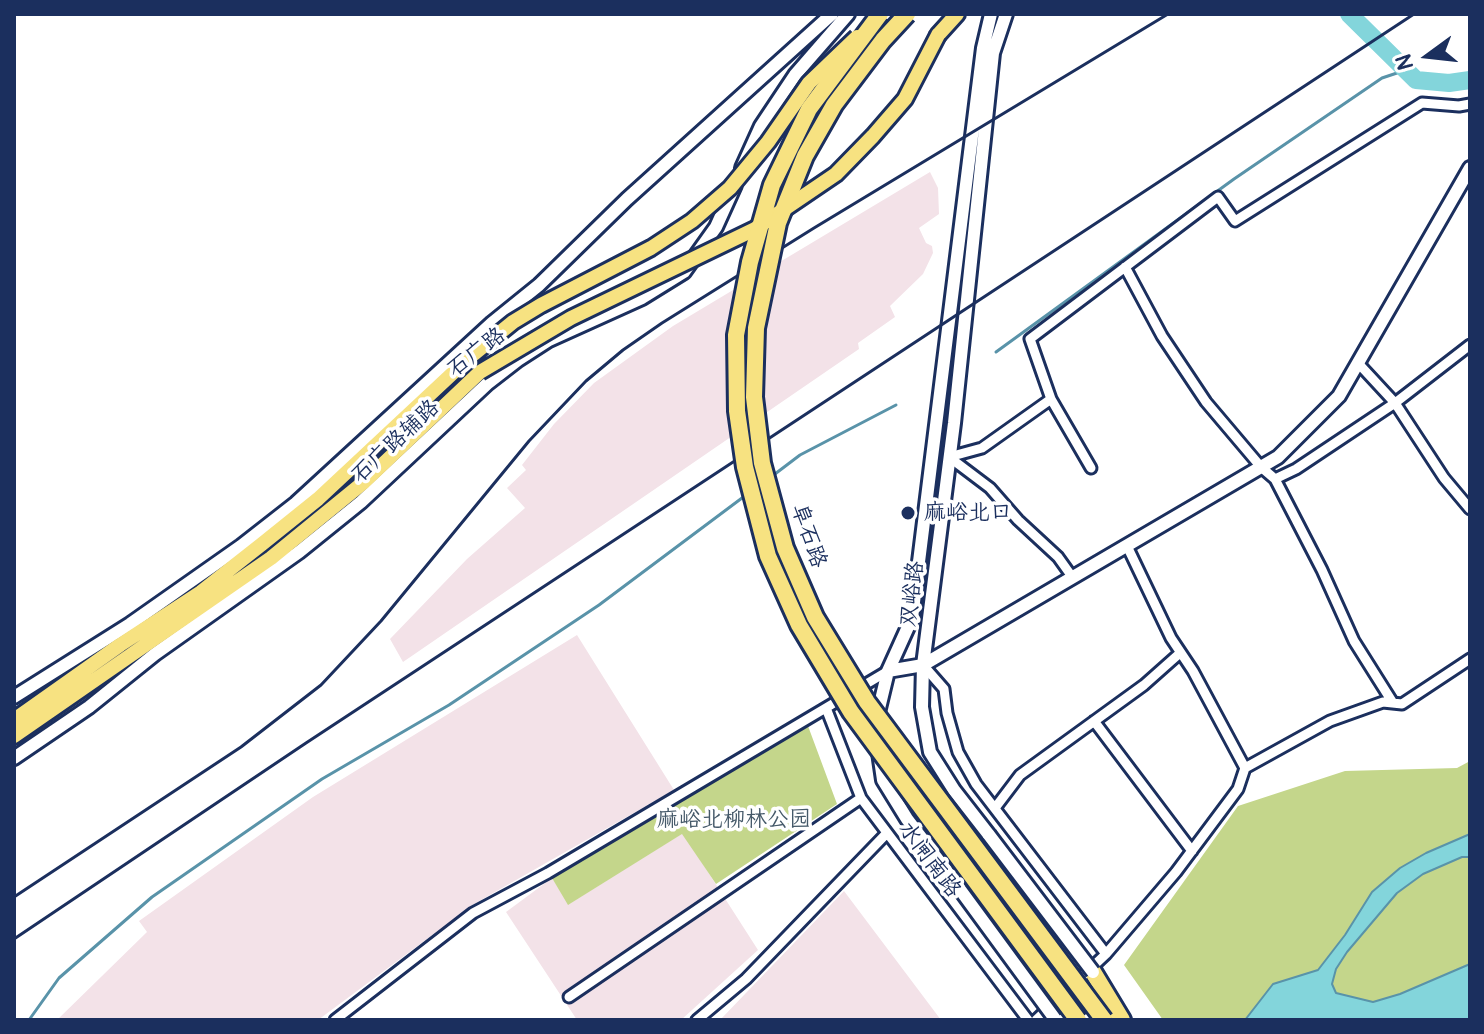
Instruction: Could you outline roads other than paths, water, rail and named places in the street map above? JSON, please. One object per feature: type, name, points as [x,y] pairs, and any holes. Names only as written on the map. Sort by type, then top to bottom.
[{"type":"highway","name":"阜石路","points":[[880,14],[809,109],[772,185],[750,262],[736,335],[737,411],[745,467],[768,556],[799,625],[851,712],[1078,1020]]},
{"type":"highway","name":"阜石路","points":[[907,14],[834,105],[805,156],[778,223],[756,328],[754,397],[762,463],[785,548],[823,630],[867,702],[1104,1020]]},
{"type":"highway","points":[[1093,972],[1122,1020]]},
{"type":"main road","name":"石广路","points":[[14,718],[201,592],[262,544],[318,499],[470,357],[513,322],[651,248],[692,221],[730,188],[768,142],[809,83],[880,14]]},
{"type":"main road","name":"石广路","points":[[14,736],[271,558],[364,482],[480,372],[571,318],[755,229],[836,174],[905,99],[938,35],[957,14]]},
{"type":"main road","points":[[14,747],[48,723],[117,665]]},
{"type":"street","name":"石广路辅路","points":[[14,697],[130,624],[296,503],[492,323],[539,285],[627,199],[832,14]]},
{"type":"street","name":"石广路辅路","points":[[14,758],[89,707],[155,654],[299,552],[361,502],[487,384],[518,360],[549,340],[642,298],[684,272],[716,227],[761,126],[795,75],[848,14]]},
{"type":"street","name":"双峪路","points":[[991,14],[983,48],[912,618],[888,671],[875,725],[883,780],[907,819],[1056,1020]]},
{"type":"street","name":"双峪路","points":[[1006,14],[993,53],[923,665],[922,707],[930,752],[954,790],[1130,1020]]},
{"type":"street","points":[[780,60],[789,64],[795,75]]},
{"type":"street","points":[[1091,468],[1051,399],[1030,339],[1218,197],[1235,221],[1422,103],[1470,104]]},
{"type":"street","points":[[335,1020],[473,913],[561,865],[888,671],[923,665],[1278,457],[1339,396],[1470,168]]},
{"type":"street","points":[[1125,267],[1162,336],[1206,402],[1261,467],[1275,479],[1354,641],[1393,703]]},
{"type":"street","points":[[1275,479],[1296,469],[1395,403],[1470,345]]},
{"type":"street","points":[[1358,363],[1395,403],[1444,478],[1470,509]]},
{"type":"street","points":[[949,457],[982,448],[1051,399]]},
{"type":"street","points":[[949,457],[990,488],[1018,520],[1058,557],[1073,578]]},
{"type":"street","points":[[1127,546],[1171,638],[1245,768]]},
{"type":"street","points":[[995,808],[1020,775],[1144,685],[1180,653]]},
{"type":"street","points":[[1036,1020],[1106,954],[1192,851],[1238,789],[1245,768],[1330,721],[1383,702],[1402,704],[1470,659]]},
{"type":"street","points":[[923,665],[944,689],[958,752],[976,784],[1106,954]]},
{"type":"street","name":"水闸南路","points":[[826,708],[861,798],[1028,1020]]},
{"type":"street","points":[[1094,721],[1192,851]]},
{"type":"street","points":[[569,997],[861,798]]},
{"type":"street","points":[[697,1020],[746,979],[887,833]]},
{"type":"water","points":[[1470,834],[1470,857],[1462,857],[1423,874],[1397,893],[1347,952],[1336,969],[1332,984],[1336,993],[1373,1002],[1470,964],[1470,1020],[1245,1020],[1273,984],[1318,970],[1372,892],[1400,868]]},
{"type":"waterway","points":[[1349,14],[1416,80],[1449,83],[1470,80]]},
{"type":"waterway","points":[[996,352],[1234,179],[1382,78],[1406,70]]},
{"type":"waterway","points":[[771,477],[800,455],[896,405]]},
{"type":"waterway","points":[[29,1020],[59,978],[152,897],[322,779],[449,705],[599,605],[746,495]]},
{"type":"railway","points":[[14,897],[241,747],[321,685],[381,621],[529,441],[586,381],[623,350],[814,228],[1168,14]]},
{"type":"railway","points":[[14,939],[306,743],[1414,14]]},
{"type":"place","name":"麻峪北口","points":[[908,513]]},
{"type":"park label","name":"麻峪北柳林公园","points":[[734,820]]}]
